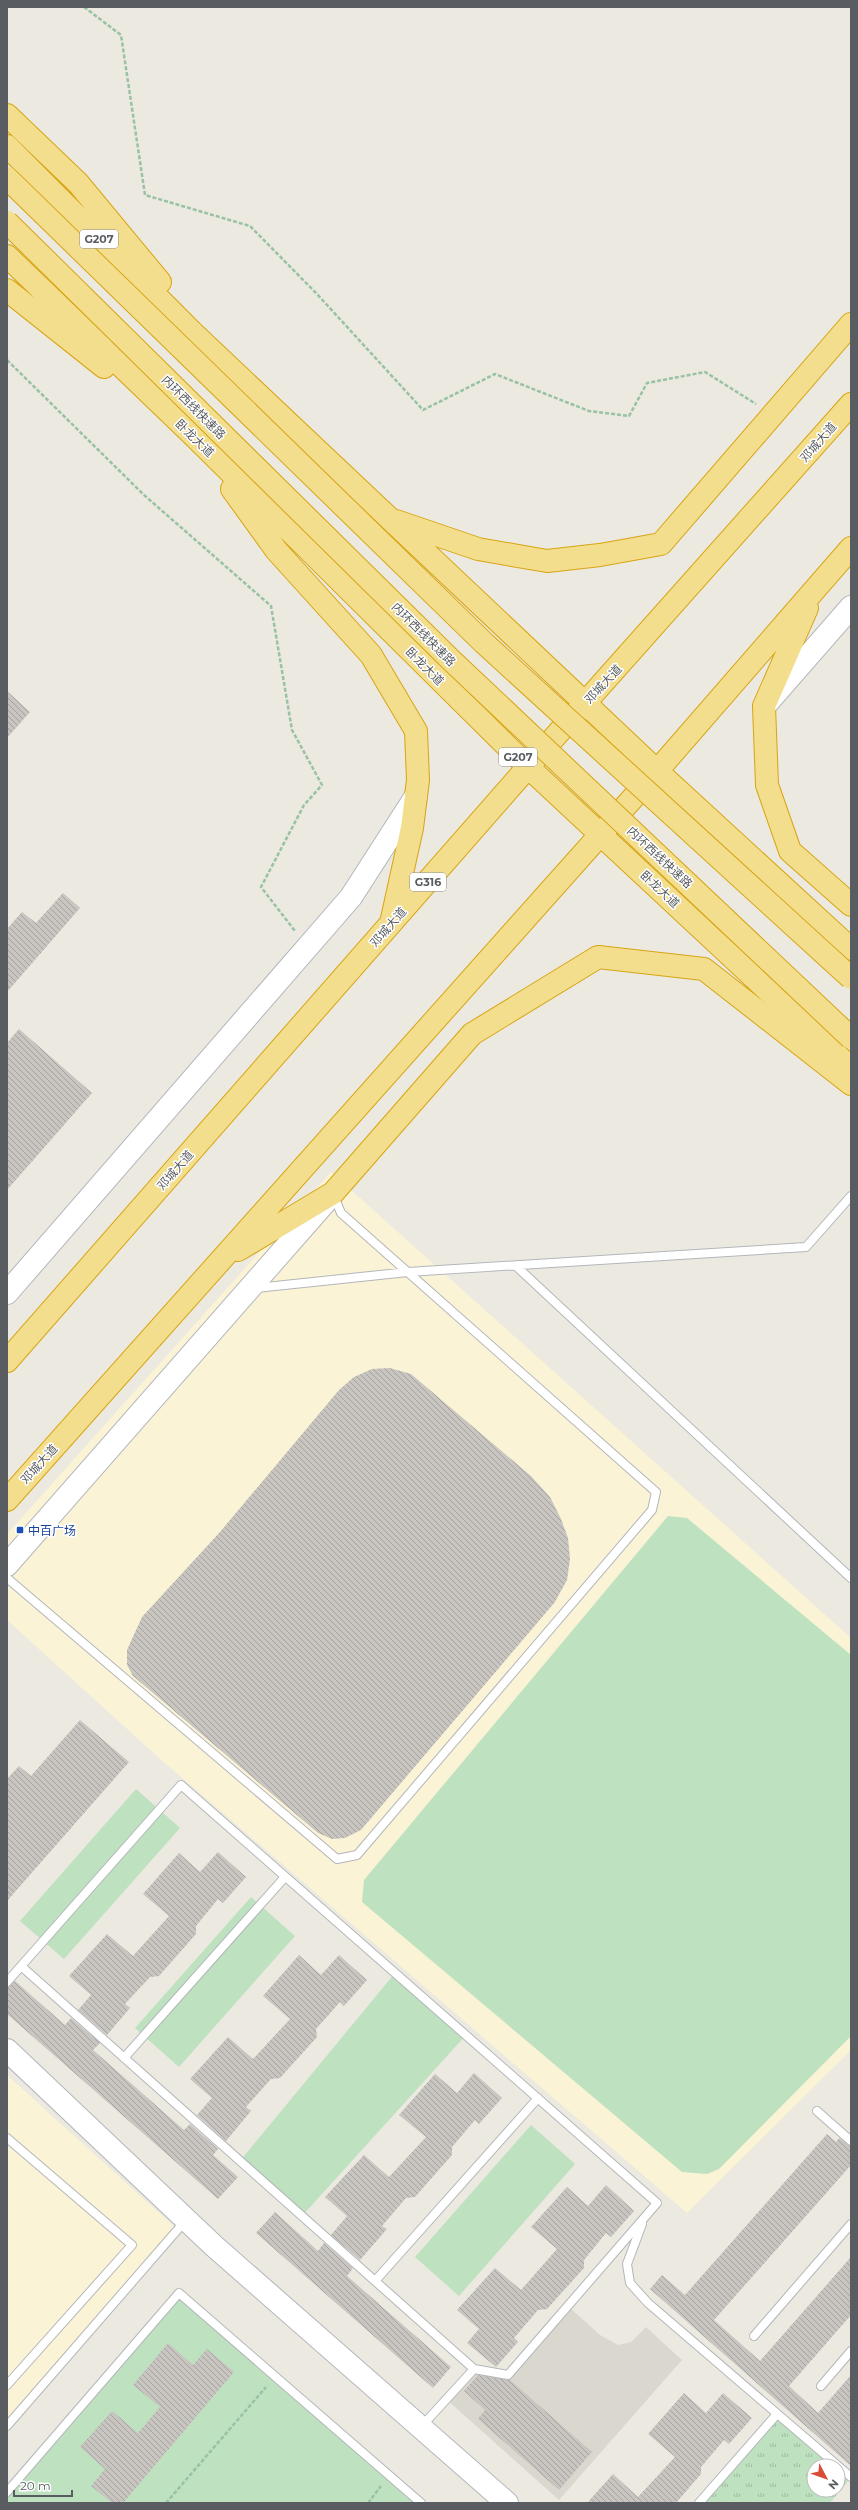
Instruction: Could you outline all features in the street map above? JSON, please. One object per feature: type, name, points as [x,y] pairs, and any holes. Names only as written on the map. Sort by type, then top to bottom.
[{"type":"highway","points":[[7,116],[78,183],[236,374]]},
{"type":"highway","name":"G207","points":[[7,146],[236,374],[657,771],[851,949]]},
{"type":"highway","points":[[7,178],[484,643],[851,978]]},
{"type":"highway","name":"内环西线快速路","points":[[7,222],[451,660],[851,1038]]},
{"type":"highway","name":"卧龙大道","points":[[7,256],[194,436],[528,767],[851,1068]]},
{"type":"highway","points":[[7,290],[194,436],[276,550],[371,655],[416,731],[418,780],[412,828],[391,924]]},
{"type":"highway","points":[[389,518],[478,549],[547,561],[600,555],[661,544],[774,415],[851,324]]},
{"type":"highway","name":"邓城大道","points":[[7,1361],[528,767],[851,404]]},
{"type":"highway","name":"邓城大道","points":[[7,1500],[657,771],[851,548]]},
{"type":"highway","points":[[816,588],[764,706],[767,785],[790,851],[851,905]]},
{"type":"highway","points":[[219,1261],[332,1193],[472,1034],[598,957],[704,969],[851,1084]]},
{"type":"street","points":[[764,706],[851,607]]},
{"type":"street","points":[[7,1293],[351,897],[416,796]]},
{"type":"street","points":[[7,1565],[332,1193]]},
{"type":"street","points":[[7,2050],[187,2220],[507,2503]]},
{"type":"lane","points":[[7,1578],[337,1859],[357,1855],[652,1510],[656,1492],[340,1212],[332,1193]]},
{"type":"lane","points":[[249,1289],[408,1272],[806,1247],[851,1196]]},
{"type":"lane","points":[[516,1266],[851,1578]]},
{"type":"lane","points":[[7,1982],[21,1966],[181,1785],[657,2203],[508,2375],[474,2369],[21,1966]]},
{"type":"lane","points":[[124,2058],[285,1877]]},
{"type":"lane","points":[[375,2281],[538,2098]]},
{"type":"lane","points":[[817,2111],[851,2141]]},
{"type":"lane","points":[[7,2138],[132,2245],[7,2385]]},
{"type":"lane","points":[[645,2218],[627,2264],[630,2283],[648,2303],[851,2477]]},
{"type":"lane","points":[[7,2426],[187,2220]]},
{"type":"lane","points":[[754,2336],[851,2224]]},
{"type":"lane","points":[[7,2492],[179,2294],[421,2503]]},
{"type":"lane","points":[[821,2386],[851,2351]]},
{"type":"lane","points":[[421,2428],[474,2369]]},
{"type":"lane","points":[[699,2503],[777,2414]]},
{"type":"path","points":[[84,7],[121,35],[145,195],[250,226],[317,294],[423,410],[495,374],[589,411],[629,416],[647,383],[704,372],[774,415]]},
{"type":"path","points":[[7,360],[144,495],[271,606],[292,730],[322,785],[304,805],[261,887],[307,948]]},
{"type":"path","points":[[166,2503],[274,2377]]},
{"type":"path","points":[[368,2503],[389,2476]]},
{"type":"shaded area","name":"中百广场","points":[[331,1172],[851,1638],[851,2050],[687,2213],[159,1758],[7,1620],[7,1534]]},
{"type":"shaded area","points":[[7,2075],[178,2230],[7,2426]]},
{"type":"shaded area","points":[[568,2306],[600,2335],[618,2345],[631,2342],[646,2327],[682,2360],[559,2500],[446,2399],[474,2369],[508,2375]]},
{"type":"green space","points":[[668,1516],[687,1518],[851,1655],[851,2036],[719,2169],[707,2174],[682,2172],[362,1902],[364,1880]]},
{"type":"green space","points":[[136,1789],[180,1828],[64,1959],[20,1921]]},
{"type":"green space","points":[[251,1897],[295,1936],[179,2067],[135,2028]]},
{"type":"green space","points":[[395,1973],[466,2035],[302,2216],[240,2161]]},
{"type":"green space","points":[[531,2125],[575,2164],[459,2296],[415,2257]]},
{"type":"green space","points":[[179,2293],[422,2503],[7,2503],[7,2492]]},
{"type":"green space","points":[[777,2414],[829,2458],[806,2458],[806,2498],[834,2498],[830,2503],[699,2503]]},
{"type":"green space","points":[[846,2473],[851,2477],[846,2483]]},
{"type":"building","points":[[7,691],[30,712],[7,738]]},
{"type":"building","points":[[63,893],[80,908],[7,992],[7,929],[22,912],[36,923]]},
{"type":"building","points":[[19,1029],[92,1093],[7,1190],[7,1043]]},
{"type":"building","points":[[390,1368],[411,1374],[531,1476],[550,1497],[561,1519],[568,1538],[570,1559],[567,1580],[555,1602],[361,1830],[345,1838],[332,1839],[318,1833],[133,1676],[127,1665],[127,1650],[142,1617],[220,1532],[339,1390],[354,1377],[372,1369]]},
{"type":"building","points":[[80,1720],[129,1762],[7,1901],[7,1779],[19,1766],[31,1776]]},
{"type":"building","points":[[218,1852],[246,1877],[223,1903],[218,1899],[196,1926],[196,1934],[159,1976],[150,1977],[125,2004],[130,2008],[107,2035],[78,2010],[91,1995],[69,1976],[107,1934],[133,1956],[169,1916],[143,1894],[179,1853],[200,1872]]},
{"type":"building","points":[[299,1955],[321,1975],[339,1955],[367,1980],[344,2006],[340,2002],[316,2029],[317,2037],[280,2078],[271,2079],[246,2107],[251,2111],[226,2141],[197,2115],[212,2098],[190,2079],[228,2037],[253,2059],[290,2019],[263,1996]]},
{"type":"building","points":[[15,1981],[65,2025],[71,2018],[100,2043],[93,2050],[184,2130],[190,2124],[218,2149],[213,2155],[238,2177],[218,2199],[7,2014],[7,1987]]},
{"type":"building","points":[[474,2073],[502,2098],[479,2124],[475,2120],[452,2147],[452,2155],[415,2197],[406,2198],[382,2226],[387,2229],[360,2260],[331,2235],[347,2216],[325,2197],[364,2155],[389,2177],[426,2137],[399,2115],[435,2074],[457,2093]]},
{"type":"building","points":[[827,2134],[836,2142],[839,2138],[851,2146],[851,2165],[714,2320],[760,2361],[851,2257],[851,2315],[789,2386],[818,2413],[851,2375],[851,2466],[846,2462],[846,2458],[842,2458],[650,2289],[662,2275],[685,2295]]},
{"type":"building","points":[[606,2185],[634,2211],[611,2237],[606,2233],[584,2260],[584,2268],[547,2309],[538,2310],[514,2338],[518,2342],[496,2367],[467,2343],[479,2329],[457,2310],[495,2268],[521,2290],[557,2249],[531,2227],[567,2187],[588,2206]]},
{"type":"building","points":[[275,2212],[318,2251],[324,2243],[353,2268],[347,2276],[451,2367],[433,2388],[256,2233]]},
{"type":"building","points":[[168,2343],[193,2365],[207,2349],[234,2372],[123,2503],[112,2503],[91,2486],[105,2469],[80,2447],[112,2411],[138,2433],[160,2407],[133,2385]]},
{"type":"building","points":[[478,2375],[510,2380],[592,2452],[559,2490],[478,2419],[485,2410],[464,2391]]},
{"type":"building","points":[[684,2393],[706,2413],[723,2393],[752,2418],[729,2444],[724,2440],[701,2467],[701,2474],[676,2503],[587,2503],[613,2474],[638,2497],[675,2457],[648,2434]]},
{"type":"place","name":"中百广场","points":[[20,1530]]}]
